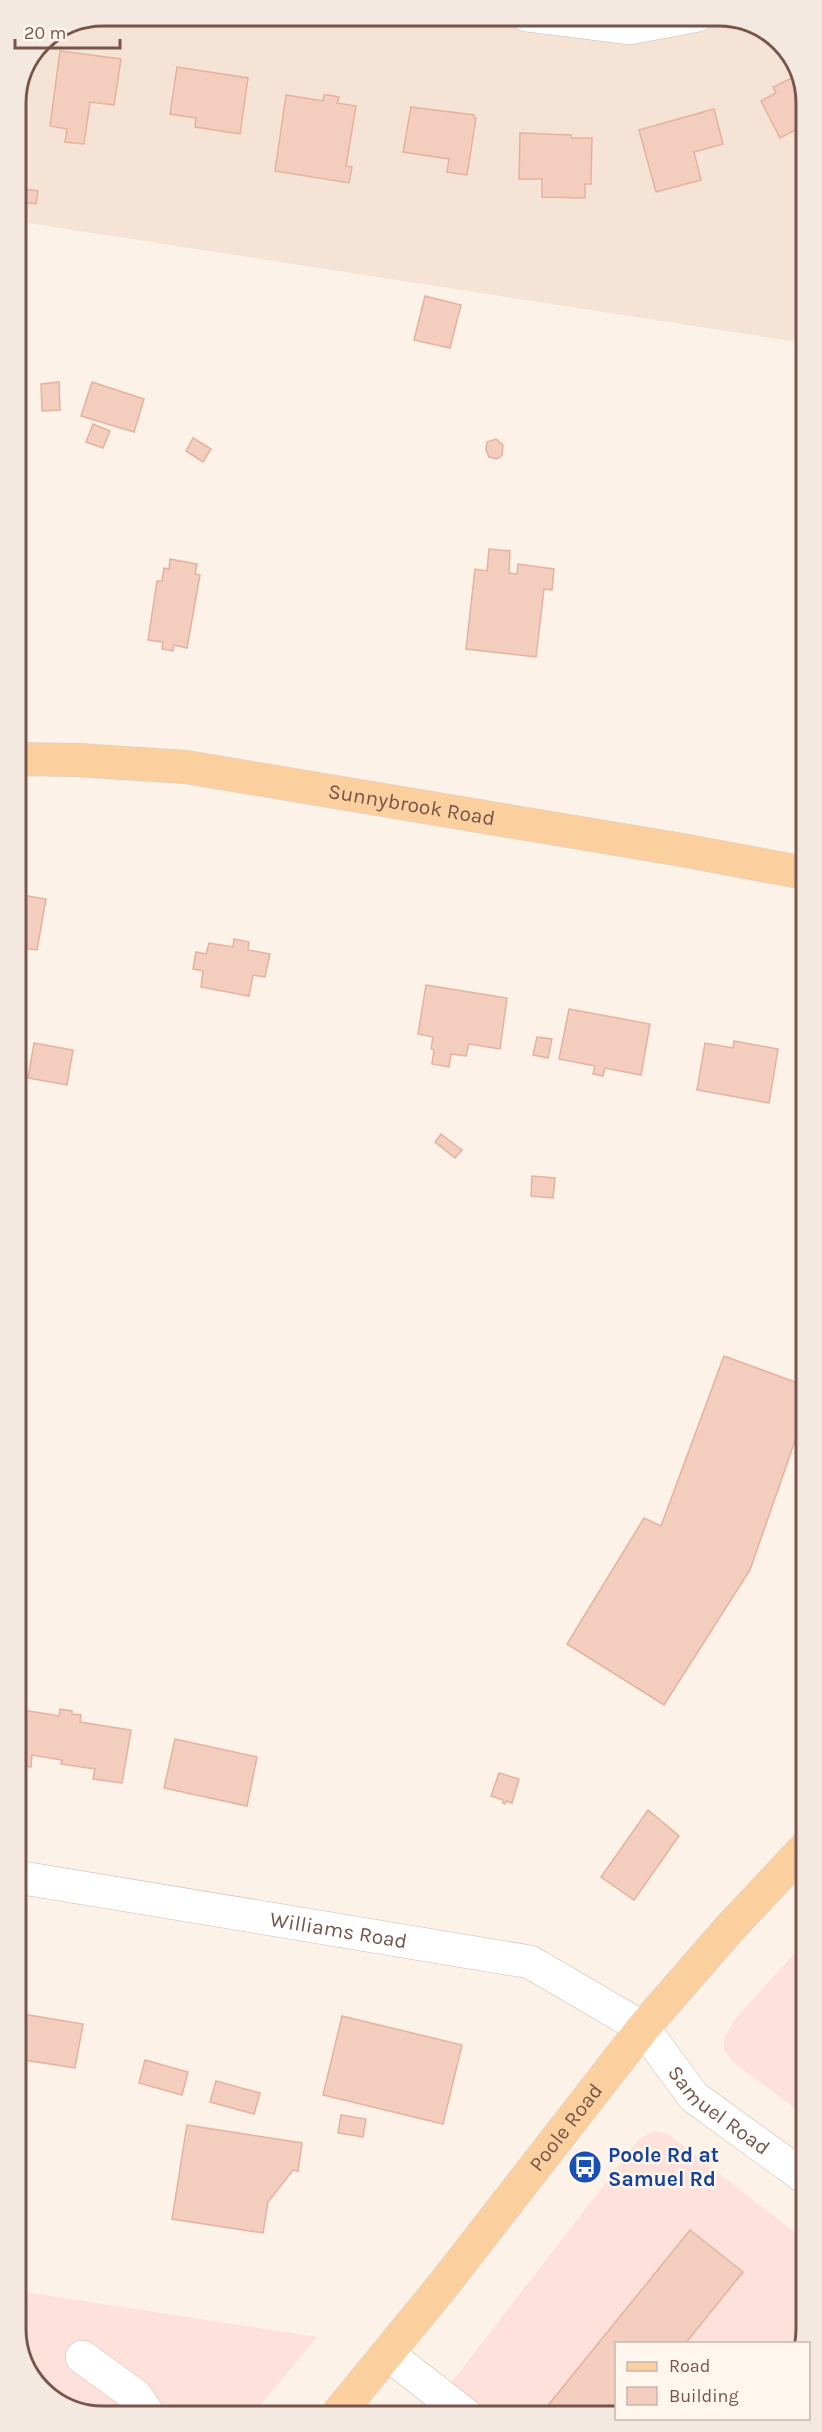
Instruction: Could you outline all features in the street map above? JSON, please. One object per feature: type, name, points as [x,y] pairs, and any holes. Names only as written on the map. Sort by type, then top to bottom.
[{"type":"main road","name":"Sunnybrook Road","points":[[26,759],[186,766],[796,871]]},
{"type":"main road","name":"Poole Road","points":[[345,2406],[643,2028],[729,1929],[796,1858]]},
{"type":"street","points":[[614,26],[630,28],[640,26]]},
{"type":"street","name":"Williams Road","points":[[26,1878],[530,1962],[643,2028]]},
{"type":"street","name":"Samuel Road","points":[[643,2028],[694,2097],[796,2171]]},
{"type":"street","points":[[388,2354],[454,2406]]},
{"type":"street","points":[[82,2356],[136,2396],[143,2406]]},
{"type":"shaded area","points":[[103,26],[724,26],[749,31],[766,41],[784,60],[791,73],[796,93],[796,342],[26,223],[26,103],[31,73],[38,60],[60,38],[73,31]]},
{"type":"shaded area","points":[[796,1952],[796,2109],[733,2062],[724,2049],[724,2038],[735,2019]]},
{"type":"shaded area","points":[[654,2131],[668,2134],[796,2233],[795,2342],[615,2342],[615,2406],[476,2406],[448,2387],[640,2138]]},
{"type":"shaded area","points":[[26,2292],[317,2337],[259,2406],[98,2406],[83,2404],[60,2394],[41,2376],[31,2359],[26,2339]]},
{"type":"building","points":[[60,51],[121,59],[114,105],[90,102],[84,144],[65,142],[67,129],[50,126]]},
{"type":"building","points":[[177,67],[248,78],[240,134],[195,127],[196,118],[170,114]]},
{"type":"building","points":[[792,78],[796,93],[796,130],[780,138],[761,101],[776,93],[773,87]]},
{"type":"building","points":[[286,95],[323,101],[324,95],[329,95],[339,97],[337,103],[356,106],[346,166],[352,167],[349,183],[275,171]]},
{"type":"building","points":[[411,107],[474,115],[476,118],[467,175],[447,172],[449,159],[403,152]]},
{"type":"building","points":[[714,109],[723,144],[694,152],[701,180],[656,192],[639,130]]},
{"type":"building","points":[[520,133],[592,138],[591,184],[585,184],[585,198],[542,197],[542,179],[519,179]]},
{"type":"building","points":[[26,189],[38,191],[36,204],[26,203]]},
{"type":"building","points":[[425,296],[461,305],[450,348],[414,340]]},
{"type":"building","points":[[59,382],[60,410],[42,411],[41,384]]},
{"type":"building","points":[[92,382],[144,399],[134,432],[81,416]]},
{"type":"building","points":[[93,424],[110,431],[103,448],[86,442]]},
{"type":"building","points":[[193,438],[211,449],[203,462],[186,451]]},
{"type":"building","points":[[496,439],[503,445],[502,455],[497,459],[489,457],[486,450],[487,442]]},
{"type":"building","points":[[489,549],[510,551],[509,573],[517,574],[518,564],[554,569],[552,590],[544,589],[536,657],[466,649],[475,569],[487,571]]},
{"type":"building","points":[[170,559],[197,564],[195,574],[200,575],[187,648],[174,645],[173,651],[162,649],[163,642],[148,640],[157,581],[162,581],[164,568],[169,569]]},
{"type":"building","points":[[26,896],[46,899],[37,950],[26,948]]},
{"type":"building","points":[[234,939],[249,942],[248,950],[270,954],[265,977],[253,975],[249,996],[201,987],[203,971],[193,969],[196,952],[206,954],[209,943],[233,947]]},
{"type":"building","points":[[426,985],[507,998],[500,1049],[469,1044],[466,1056],[451,1054],[449,1067],[432,1064],[433,1037],[418,1034]]},
{"type":"building","points":[[569,1009],[650,1024],[641,1075],[605,1068],[603,1076],[593,1074],[595,1066],[559,1059]]},
{"type":"building","points":[[537,1037],[552,1039],[548,1058],[533,1055]]},
{"type":"building","points":[[734,1041],[778,1049],[769,1103],[697,1090],[705,1043],[733,1048]]},
{"type":"building","points":[[34,1043],[73,1050],[67,1085],[28,1078]]},
{"type":"building","points":[[441,1134],[462,1150],[455,1158],[435,1142]]},
{"type":"building","points":[[532,1176],[555,1178],[553,1198],[531,1196]]},
{"type":"building","points":[[724,1356],[796,1382],[796,1438],[750,1570],[664,1705],[567,1644],[644,1518],[661,1526]]},
{"type":"building","points":[[60,1709],[72,1711],[72,1714],[81,1715],[80,1722],[131,1730],[122,1783],[93,1779],[95,1769],[61,1764],[62,1760],[32,1755],[31,1767],[26,1766],[26,1710],[59,1716]]},
{"type":"building","points":[[175,1739],[257,1757],[247,1806],[164,1788]]},
{"type":"building","points":[[499,1773],[519,1779],[512,1803],[506,1801],[505,1804],[503,1800],[491,1796]]},
{"type":"building","points":[[648,1810],[679,1836],[634,1900],[601,1877]]},
{"type":"building","points":[[26,2014],[83,2024],[75,2068],[26,2060]]},
{"type":"building","points":[[342,2016],[462,2045],[443,2124],[323,2095]]},
{"type":"building","points":[[145,2060],[188,2072],[182,2095],[139,2083]]},
{"type":"building","points":[[216,2081],[260,2093],[254,2114],[210,2102]]},
{"type":"building","points":[[341,2115],[366,2119],[363,2137],[338,2133]]},
{"type":"building","points":[[187,2125],[302,2143],[298,2171],[293,2170],[268,2202],[263,2233],[172,2219]]},
{"type":"building","points":[[690,2230],[743,2272],[687,2342],[615,2342],[615,2406],[547,2406]]},
{"type":"place","name":"Poole Rd at Samuel Rd","points":[[585,2167]]}]
